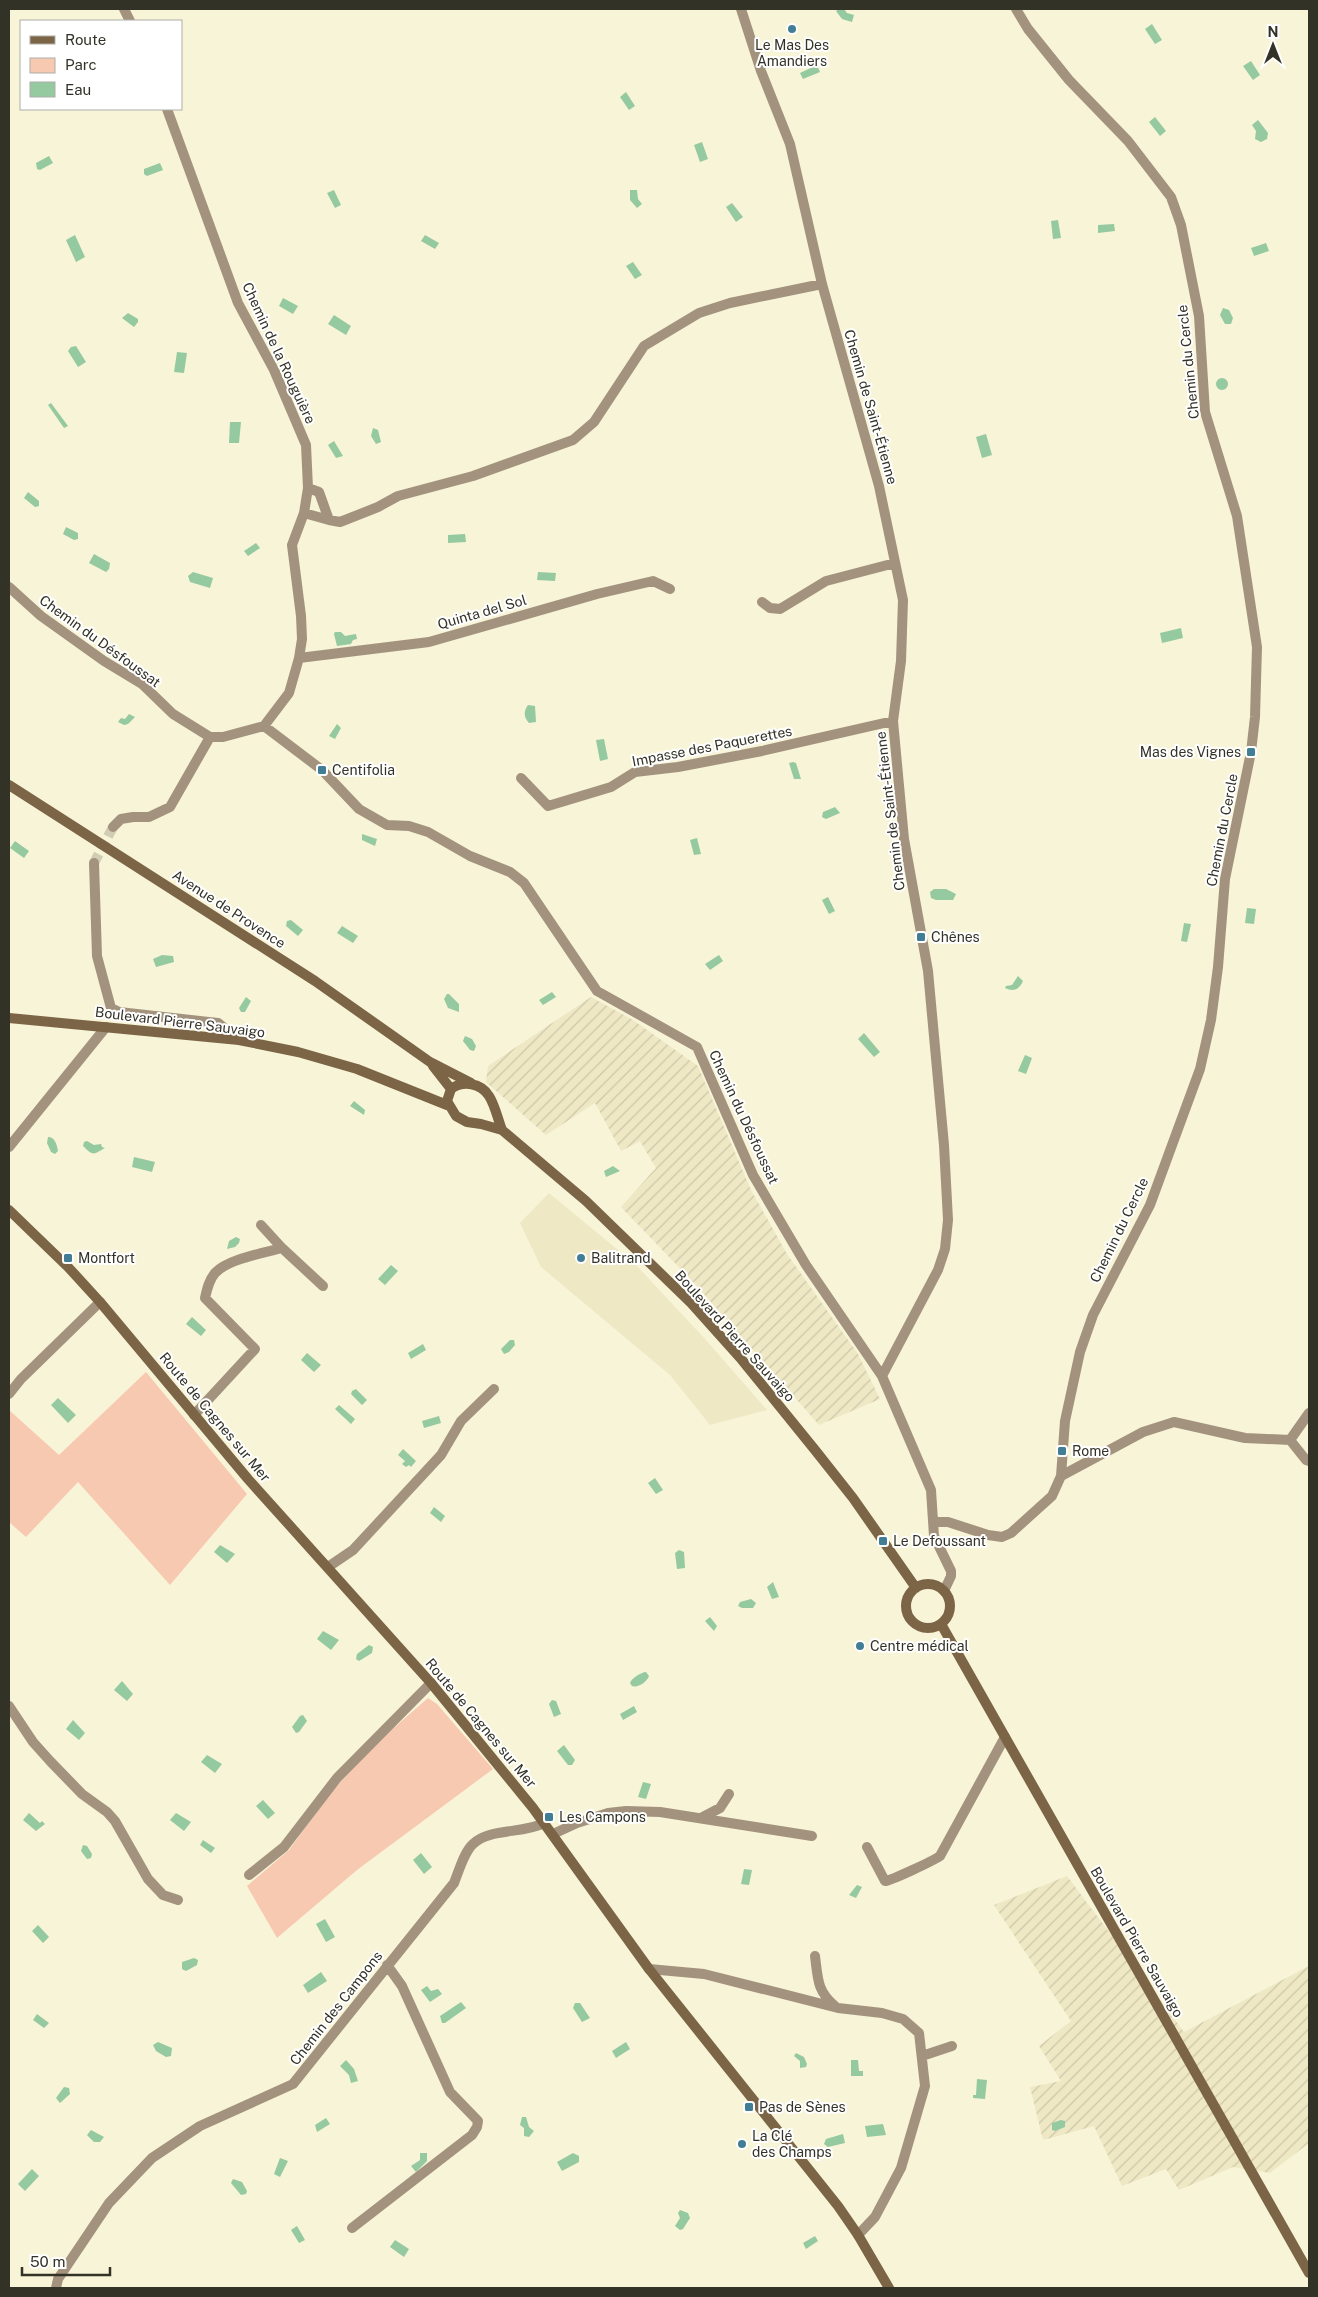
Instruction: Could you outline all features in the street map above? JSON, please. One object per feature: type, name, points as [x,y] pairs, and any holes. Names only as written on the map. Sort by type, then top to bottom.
[{"type":"main road","name":"Avenue de Provence","points":[[9,785],[315,982],[430,1062],[472,1084]]},
{"type":"main road","name":"Boulevard Pierre Sauvaigo","points":[[9,1018],[239,1040],[307,1054],[357,1069],[430,1098],[448,1097]]},
{"type":"main road","name":"Avenue de Provence","points":[[430,1062],[448,1097]]},
{"type":"main road","points":[[462,1083],[472,1084],[483,1089],[490,1097],[493,1108],[490,1116],[481,1124],[467,1122],[456,1116],[448,1097],[462,1083]]},
{"type":"main road","name":"Boulevard Pierre Sauvaigo","points":[[493,1108],[502,1130]]},
{"type":"main road","name":"Boulevard Pierre Sauvaigo","points":[[481,1124],[502,1130],[586,1201],[691,1303],[742,1360],[853,1498],[916,1588]]},
{"type":"main road","name":"Route de Cagnes sur Mer","points":[[9,1210],[100,1302],[194,1415],[431,1683],[553,1834],[649,1969],[838,2206],[858,2235],[889,2288]]},
{"type":"main road","points":[[930,1584],[944,1590],[948,1597],[949,1612],[941,1624],[935,1627],[921,1627],[910,1619],[906,1606],[910,1592],[930,1584]]},
{"type":"main road","name":"Boulevard Pierre Sauvaigo","points":[[941,1624],[1309,2273]]},
{"type":"street","name":"Chemin de Saint-Étienne","points":[[741,9],[761,71],[790,144],[822,284],[879,486],[902,600],[901,660],[893,721],[904,840],[928,971],[943,1136],[948,1220],[945,1249],[938,1270],[882,1376]]},
{"type":"street","name":"Chemin du Cercle","points":[[932,1522],[948,1522],[988,1535],[1002,1537],[1011,1533],[1052,1496],[1061,1476],[1065,1421],[1080,1352],[1092,1315],[1150,1205],[1200,1069],[1211,1020],[1217,976],[1225,879],[1251,752],[1255,717],[1257,647],[1237,516],[1204,412],[1199,316],[1181,225],[1171,197],[1128,142],[1069,80],[1028,29],[1016,9]]},
{"type":"street","name":"Chemin de la Rouguière","points":[[167,110],[238,303],[274,370],[306,445],[308,488],[304,513],[292,545],[302,639],[299,658],[289,693],[264,726]]},
{"type":"street","points":[[304,513],[340,522],[378,507],[398,496],[473,476],[573,440],[594,422],[644,346],[699,313],[730,304],[822,284]]},
{"type":"street","points":[[308,488],[319,492],[329,520]]},
{"type":"street","points":[[762,602],[770,608],[780,609],[826,581],[895,563]]},
{"type":"street","name":"Quinta del Sol","points":[[299,658],[428,642],[597,594],[653,582],[670,589]]},
{"type":"street","name":"Chemin du Désfoussat","points":[[9,587],[41,616],[104,661],[142,684],[173,714],[210,736]]},
{"type":"street","name":"Impasse des Paquerettes","points":[[521,778],[548,806],[611,787],[635,772],[678,767],[762,751],[893,721]]},
{"type":"street","points":[[113,827],[121,819],[133,816],[150,817],[170,807],[210,736],[223,737],[264,726]]},
{"type":"street","name":"Chemin du Désfoussat","points":[[264,726],[322,770],[359,809],[387,825],[409,826],[428,832],[470,856],[510,872],[524,883],[597,991],[697,1047],[753,1175],[806,1265],[882,1376],[931,1490],[934,1536],[951,1570],[951,1576],[944,1590]]},
{"type":"street","points":[[94,863],[93,885],[97,956],[111,1008],[119,1012],[218,1023],[239,1040]]},
{"type":"street","points":[[9,1146],[106,1027]]},
{"type":"street","points":[[261,1224],[282,1248],[323,1286]]},
{"type":"street","points":[[194,1415],[255,1349],[205,1298],[208,1285],[215,1272],[228,1263],[282,1248]]},
{"type":"street","points":[[9,1394],[21,1379],[100,1302]]},
{"type":"street","points":[[328,1567],[353,1550],[441,1454],[461,1421],[494,1389]]},
{"type":"street","points":[[1290,1440],[1309,1413]]},
{"type":"street","points":[[1061,1476],[1143,1432],[1174,1422],[1245,1438],[1290,1440],[1306,1460],[1309,1461]]},
{"type":"street","points":[[249,1875],[284,1847],[337,1778],[431,1683]]},
{"type":"street","points":[[9,1706],[33,1742],[50,1761],[82,1794],[107,1812],[115,1821],[148,1879],[163,1895],[178,1900]]},
{"type":"street","points":[[867,1847],[885,1881],[890,1881],[908,1870],[928,1864],[940,1856],[1005,1737]]},
{"type":"street","points":[[701,1818],[720,1808],[729,1794]]},
{"type":"street","points":[[553,1834],[577,1823],[608,1813],[660,1812],[812,1836]]},
{"type":"street","name":"Chemin des Campons","points":[[56,2288],[58,2279],[109,2202],[152,2158],[200,2126],[293,2084],[454,1882],[472,1844],[484,1836],[524,1830],[544,1823]]},
{"type":"street","points":[[815,1956],[819,1988],[826,1998],[838,2008]]},
{"type":"street","points":[[352,2228],[472,2134],[477,2127],[478,2121],[450,2092],[402,1986],[387,1965]]},
{"type":"street","points":[[649,1969],[704,1974],[838,2008],[882,2014],[903,2019],[919,2032],[925,2086],[900,2168],[875,2217],[858,2235]]},
{"type":"street","points":[[922,2056],[952,2046]]},
{"type":"shaded area","points":[[591,997],[633,1020],[698,1066],[751,1190],[787,1254],[858,1354],[880,1399],[819,1425],[696,1285],[621,1207],[656,1168],[640,1141],[621,1151],[595,1103],[546,1135],[486,1082],[488,1066]]},
{"type":"shaded area","points":[[549,1193],[635,1264],[706,1340],[767,1410],[710,1425],[670,1375],[541,1267],[520,1223]]},
{"type":"shaded area","points":[[1067,1876],[1184,2032],[1309,1966],[1309,2143],[1270,2173],[1233,2167],[1179,2190],[1166,2169],[1122,2186],[1094,2126],[1043,2140],[1030,2087],[1061,2081],[1039,2046],[1071,2021],[994,1905]]},
{"type":"green space","points":[[146,1372],[247,1494],[170,1585],[78,1482],[26,1537],[9,1522],[9,1410],[59,1455]]},
{"type":"green space","points":[[428,1698],[437,1704],[493,1769],[357,1870],[277,1938],[247,1886],[289,1850],[328,1796],[373,1746]]},
{"type":"water","points":[[844,9],[847,13],[854,15],[852,22],[842,19],[836,11]]},
{"type":"water","points":[[1152,24],[1162,40],[1155,44],[1145,29]]},
{"type":"water","points":[[1251,61],[1260,75],[1253,80],[1243,66]]},
{"type":"water","points":[[817,65],[820,72],[803,79],[800,73]]},
{"type":"water","points":[[626,92],[635,106],[629,110],[620,97]]},
{"type":"water","points":[[1155,117],[1166,131],[1160,136],[1149,122]]},
{"type":"water","points":[[1258,120],[1268,133],[1267,139],[1261,142],[1255,139],[1256,131],[1252,125]]},
{"type":"water","points":[[702,142],[708,159],[700,162],[694,145]]},
{"type":"water","points":[[49,156],[53,163],[40,170],[37,169],[36,163]]},
{"type":"water","points":[[160,163],[163,170],[147,176],[144,174],[144,169]]},
{"type":"water","points":[[334,190],[341,205],[335,208],[327,193]]},
{"type":"water","points":[[630,190],[637,190],[638,199],[642,204],[637,208],[630,200]]},
{"type":"water","points":[[732,203],[743,217],[736,222],[726,207]]},
{"type":"water","points":[[1058,220],[1061,238],[1053,239],[1051,221]]},
{"type":"water","points":[[1114,224],[1115,231],[1098,233],[1098,225]]},
{"type":"water","points":[[75,235],[85,257],[76,262],[66,240]]},
{"type":"water","points":[[425,235],[439,243],[435,249],[421,241]]},
{"type":"water","points":[[1266,243],[1269,251],[1254,256],[1251,248]]},
{"type":"water","points":[[633,262],[642,275],[635,279],[626,266]]},
{"type":"water","points":[[283,298],[298,306],[293,314],[279,306]]},
{"type":"water","points":[[1223,308],[1229,310],[1233,318],[1231,324],[1225,324],[1220,315]]},
{"type":"water","points":[[128,313],[138,319],[134,327],[122,318]]},
{"type":"water","points":[[334,315],[351,326],[346,335],[328,324]]},
{"type":"water","points":[[76,346],[86,362],[78,367],[68,351],[71,347]]},
{"type":"water","points":[[177,352],[187,353],[184,373],[174,372]]},
{"type":"water","points":[[1220,378],[1224,378],[1228,384],[1224,390],[1220,390],[1216,386],[1216,382]]},
{"type":"water","points":[[51,403],[68,426],[64,428],[48,405]]},
{"type":"water","points":[[230,422],[241,422],[239,443],[229,443]]},
{"type":"water","points":[[373,428],[378,430],[381,442],[376,444],[371,436]]},
{"type":"water","points":[[986,434],[992,455],[982,458],[976,437]]},
{"type":"water","points":[[334,441],[343,456],[336,458],[328,445]]},
{"type":"water","points":[[28,492],[39,501],[39,506],[35,507],[24,498]]},
{"type":"water","points":[[66,527],[78,533],[78,539],[74,540],[63,534]]},
{"type":"water","points":[[465,534],[466,542],[448,543],[448,535]]},
{"type":"water","points":[[256,543],[260,548],[248,556],[244,551]]},
{"type":"water","points":[[94,554],[110,563],[109,569],[106,572],[89,563]]},
{"type":"water","points":[[193,572],[213,578],[210,588],[190,582],[188,576]]},
{"type":"water","points":[[538,572],[556,573],[555,581],[537,580]]},
{"type":"water","points":[[1181,628],[1183,638],[1162,643],[1160,633]]},
{"type":"water","points":[[335,632],[341,632],[345,636],[356,634],[357,639],[353,640],[351,644],[337,646]]},
{"type":"water","points":[[528,705],[535,706],[536,722],[529,723],[526,719],[525,712]]},
{"type":"water","points":[[129,714],[135,717],[128,724],[124,725],[118,722],[121,718],[125,719]]},
{"type":"water","points":[[337,724],[341,728],[335,739],[329,736]]},
{"type":"water","points":[[604,739],[608,759],[600,761],[596,740]]},
{"type":"water","points":[[789,763],[796,763],[801,779],[794,779]]},
{"type":"water","points":[[835,807],[840,813],[826,819],[822,817],[823,812]]},
{"type":"water","points":[[362,834],[377,839],[375,846],[362,840]]},
{"type":"water","points":[[697,838],[701,854],[694,855],[690,840]]},
{"type":"water","points":[[15,841],[29,851],[24,858],[10,848]]},
{"type":"water","points":[[934,889],[946,889],[956,894],[953,900],[936,900],[931,898],[930,892]]},
{"type":"water","points":[[828,897],[835,911],[829,914],[822,900]]},
{"type":"water","points":[[1247,908],[1256,909],[1254,924],[1245,923]]},
{"type":"water","points":[[291,920],[303,930],[298,936],[286,926],[287,921]]},
{"type":"water","points":[[1184,923],[1191,924],[1187,942],[1181,941]]},
{"type":"water","points":[[342,926],[358,936],[353,943],[337,933]]},
{"type":"water","points":[[162,955],[173,956],[174,962],[156,967],[153,959]]},
{"type":"water","points":[[719,955],[723,961],[710,970],[705,964]]},
{"type":"water","points":[[1018,976],[1023,981],[1018,988],[1011,990],[1005,988],[1012,985]]},
{"type":"water","points":[[552,992],[556,997],[543,1005],[539,1000]]},
{"type":"water","points":[[447,994],[459,1004],[459,1012],[448,1008],[444,999]]},
{"type":"water","points":[[246,997],[251,1001],[245,1012],[241,1012],[239,1008]]},
{"type":"water","points":[[864,1033],[880,1052],[874,1057],[858,1039]]},
{"type":"water","points":[[465,1036],[472,1039],[476,1046],[474,1051],[470,1050],[463,1041]]},
{"type":"water","points":[[1025,1055],[1032,1058],[1026,1074],[1018,1071]]},
{"type":"water","points":[[354,1101],[365,1110],[364,1115],[350,1106]]},
{"type":"water","points":[[48,1137],[52,1138],[56,1144],[58,1151],[55,1154],[51,1152],[47,1143]]},
{"type":"water","points":[[87,1141],[94,1145],[101,1144],[105,1148],[92,1153],[83,1146],[84,1142]]},
{"type":"water","points":[[134,1157],[155,1162],[152,1172],[132,1167]]},
{"type":"water","points":[[613,1166],[620,1171],[606,1177],[604,1171]]},
{"type":"water","points":[[236,1237],[240,1239],[239,1243],[235,1247],[227,1249],[229,1241]]},
{"type":"water","points":[[391,1265],[398,1271],[385,1285],[378,1279]]},
{"type":"water","points":[[192,1317],[206,1330],[201,1336],[186,1324]]},
{"type":"water","points":[[510,1340],[514,1340],[515,1345],[509,1352],[504,1354],[501,1349]]},
{"type":"water","points":[[423,1344],[426,1350],[411,1359],[408,1353]]},
{"type":"water","points":[[307,1353],[321,1365],[314,1372],[301,1360]]},
{"type":"water","points":[[356,1389],[367,1400],[362,1405],[351,1394]]},
{"type":"water","points":[[58,1398],[76,1415],[68,1423],[51,1405]]},
{"type":"water","points":[[339,1405],[355,1419],[351,1424],[335,1409]]},
{"type":"water","points":[[439,1416],[441,1423],[424,1428],[422,1421]]},
{"type":"water","points":[[403,1449],[416,1461],[411,1467],[409,1465],[406,1467],[402,1464],[405,1461],[398,1455]]},
{"type":"water","points":[[655,1478],[663,1490],[656,1494],[648,1483]]},
{"type":"water","points":[[434,1507],[445,1516],[441,1522],[430,1513]]},
{"type":"water","points":[[220,1545],[235,1554],[227,1563],[214,1552]]},
{"type":"water","points":[[679,1550],[684,1552],[685,1568],[677,1569],[675,1553]]},
{"type":"water","points":[[773,1582],[779,1597],[772,1599],[767,1587]]},
{"type":"water","points":[[751,1599],[756,1603],[753,1608],[738,1606],[740,1602]]},
{"type":"water","points":[[710,1617],[717,1626],[714,1631],[705,1621]]},
{"type":"water","points":[[323,1631],[339,1640],[331,1650],[317,1639]]},
{"type":"water","points":[[369,1645],[373,1647],[372,1653],[359,1661],[356,1659],[357,1654]]},
{"type":"water","points":[[646,1672],[649,1676],[642,1684],[632,1686],[630,1683],[632,1680],[639,1674]]},
{"type":"water","points":[[122,1681],[133,1694],[127,1701],[114,1690]]},
{"type":"water","points":[[552,1700],[556,1701],[561,1714],[554,1717],[549,1704]]},
{"type":"water","points":[[634,1706],[637,1712],[623,1720],[620,1714]]},
{"type":"water","points":[[303,1715],[307,1721],[299,1732],[296,1733],[292,1727],[300,1716]]},
{"type":"water","points":[[73,1720],[85,1733],[79,1740],[66,1729]]},
{"type":"water","points":[[564,1745],[575,1760],[572,1765],[568,1765],[557,1751]]},
{"type":"water","points":[[207,1755],[222,1764],[215,1773],[201,1762]]},
{"type":"water","points":[[643,1782],[651,1784],[646,1799],[638,1797]]},
{"type":"water","points":[[263,1800],[275,1813],[268,1819],[256,1806]]},
{"type":"water","points":[[29,1813],[40,1823],[42,1821],[45,1824],[36,1831],[23,1820]]},
{"type":"water","points":[[176,1813],[191,1822],[184,1831],[170,1820]]},
{"type":"water","points":[[203,1840],[215,1848],[211,1853],[200,1845]]},
{"type":"water","points":[[83,1845],[87,1846],[92,1854],[91,1858],[87,1859],[81,1851]]},
{"type":"water","points":[[421,1853],[432,1867],[424,1874],[413,1860]]},
{"type":"water","points":[[744,1869],[752,1870],[749,1885],[741,1884]]},
{"type":"water","points":[[857,1885],[862,1887],[856,1898],[849,1895]]},
{"type":"water","points":[[325,1919],[335,1937],[326,1942],[316,1924]]},
{"type":"water","points":[[38,1925],[49,1937],[43,1943],[32,1931]]},
{"type":"water","points":[[194,1958],[198,1960],[197,1965],[186,1971],[182,1969],[182,1962]]},
{"type":"water","points":[[321,1972],[327,1981],[308,1993],[303,1985]]},
{"type":"water","points":[[427,1986],[431,1991],[438,1989],[442,1994],[430,2002],[421,1990]]},
{"type":"water","points":[[461,2002],[466,2008],[445,2023],[442,2023],[440,2016]]},
{"type":"water","points":[[575,2003],[580,2003],[590,2018],[582,2022],[573,2008]]},
{"type":"water","points":[[37,2014],[49,2023],[44,2028],[33,2020]]},
{"type":"water","points":[[158,2042],[172,2048],[171,2056],[166,2057],[156,2051],[153,2045]]},
{"type":"water","points":[[626,2042],[630,2049],[616,2058],[612,2051]]},
{"type":"water","points":[[796,2053],[804,2057],[807,2064],[806,2067],[800,2068],[800,2061],[794,2056]]},
{"type":"water","points":[[346,2060],[354,2069],[358,2081],[351,2083],[349,2075],[340,2066]]},
{"type":"water","points":[[851,2060],[858,2060],[859,2071],[863,2071],[863,2076],[851,2076]]},
{"type":"water","points":[[977,2079],[987,2080],[985,2099],[973,2098],[973,2095],[976,2095]]},
{"type":"water","points":[[64,2087],[69,2088],[70,2094],[60,2103],[56,2098]]},
{"type":"water","points":[[522,2117],[526,2117],[529,2127],[534,2131],[529,2137],[524,2136],[524,2128],[520,2125]]},
{"type":"water","points":[[326,2118],[330,2124],[317,2132],[315,2125]]},
{"type":"water","points":[[1061,2120],[1065,2121],[1065,2127],[1055,2131],[1052,2130],[1052,2123]]},
{"type":"water","points":[[883,2124],[886,2135],[867,2137],[865,2126]]},
{"type":"water","points":[[91,2130],[104,2137],[100,2142],[94,2142],[87,2135]]},
{"type":"water","points":[[843,2134],[845,2143],[828,2147],[824,2144],[826,2139]]},
{"type":"water","points":[[420,2153],[427,2153],[427,2161],[416,2172],[411,2166],[420,2160]]},
{"type":"water","points":[[573,2153],[579,2156],[579,2162],[562,2171],[557,2162]]},
{"type":"water","points":[[280,2158],[288,2161],[280,2177],[274,2174]]},
{"type":"water","points":[[32,2169],[39,2176],[25,2191],[18,2184]]},
{"type":"water","points":[[233,2179],[242,2182],[247,2191],[246,2194],[241,2195],[231,2183]]},
{"type":"water","points":[[680,2210],[688,2213],[690,2218],[683,2229],[680,2230],[675,2226],[680,2218],[678,2213]]},
{"type":"water","points":[[297,2226],[305,2240],[299,2243],[291,2230]]},
{"type":"water","points":[[815,2236],[818,2241],[806,2249],[803,2243]]},
{"type":"water","points":[[395,2240],[409,2249],[404,2257],[390,2247]]},
{"type":"tunnel","points":[[94,863],[113,827]]},
{"type":"place","name":"Le Mas Des Amandiers","points":[[792,29]]},
{"type":"place","name":"Mas des Vignes","points":[[1251,752]]},
{"type":"place","name":"Centifolia","points":[[322,770]]},
{"type":"place","name":"Chênes","points":[[921,937]]},
{"type":"place","name":"Montfort","points":[[68,1258]]},
{"type":"place","name":"Balitrand","points":[[581,1258]]},
{"type":"place","name":"Rome","points":[[1062,1451]]},
{"type":"place","name":"Le Defoussant","points":[[883,1541]]},
{"type":"place","name":"Centre médical","points":[[860,1646]]},
{"type":"place","name":"Les Campons","points":[[549,1817]]},
{"type":"place","name":"Pas de Sènes","points":[[749,2107]]},
{"type":"place","name":"La Clé des Champs","points":[[742,2144]]}]
